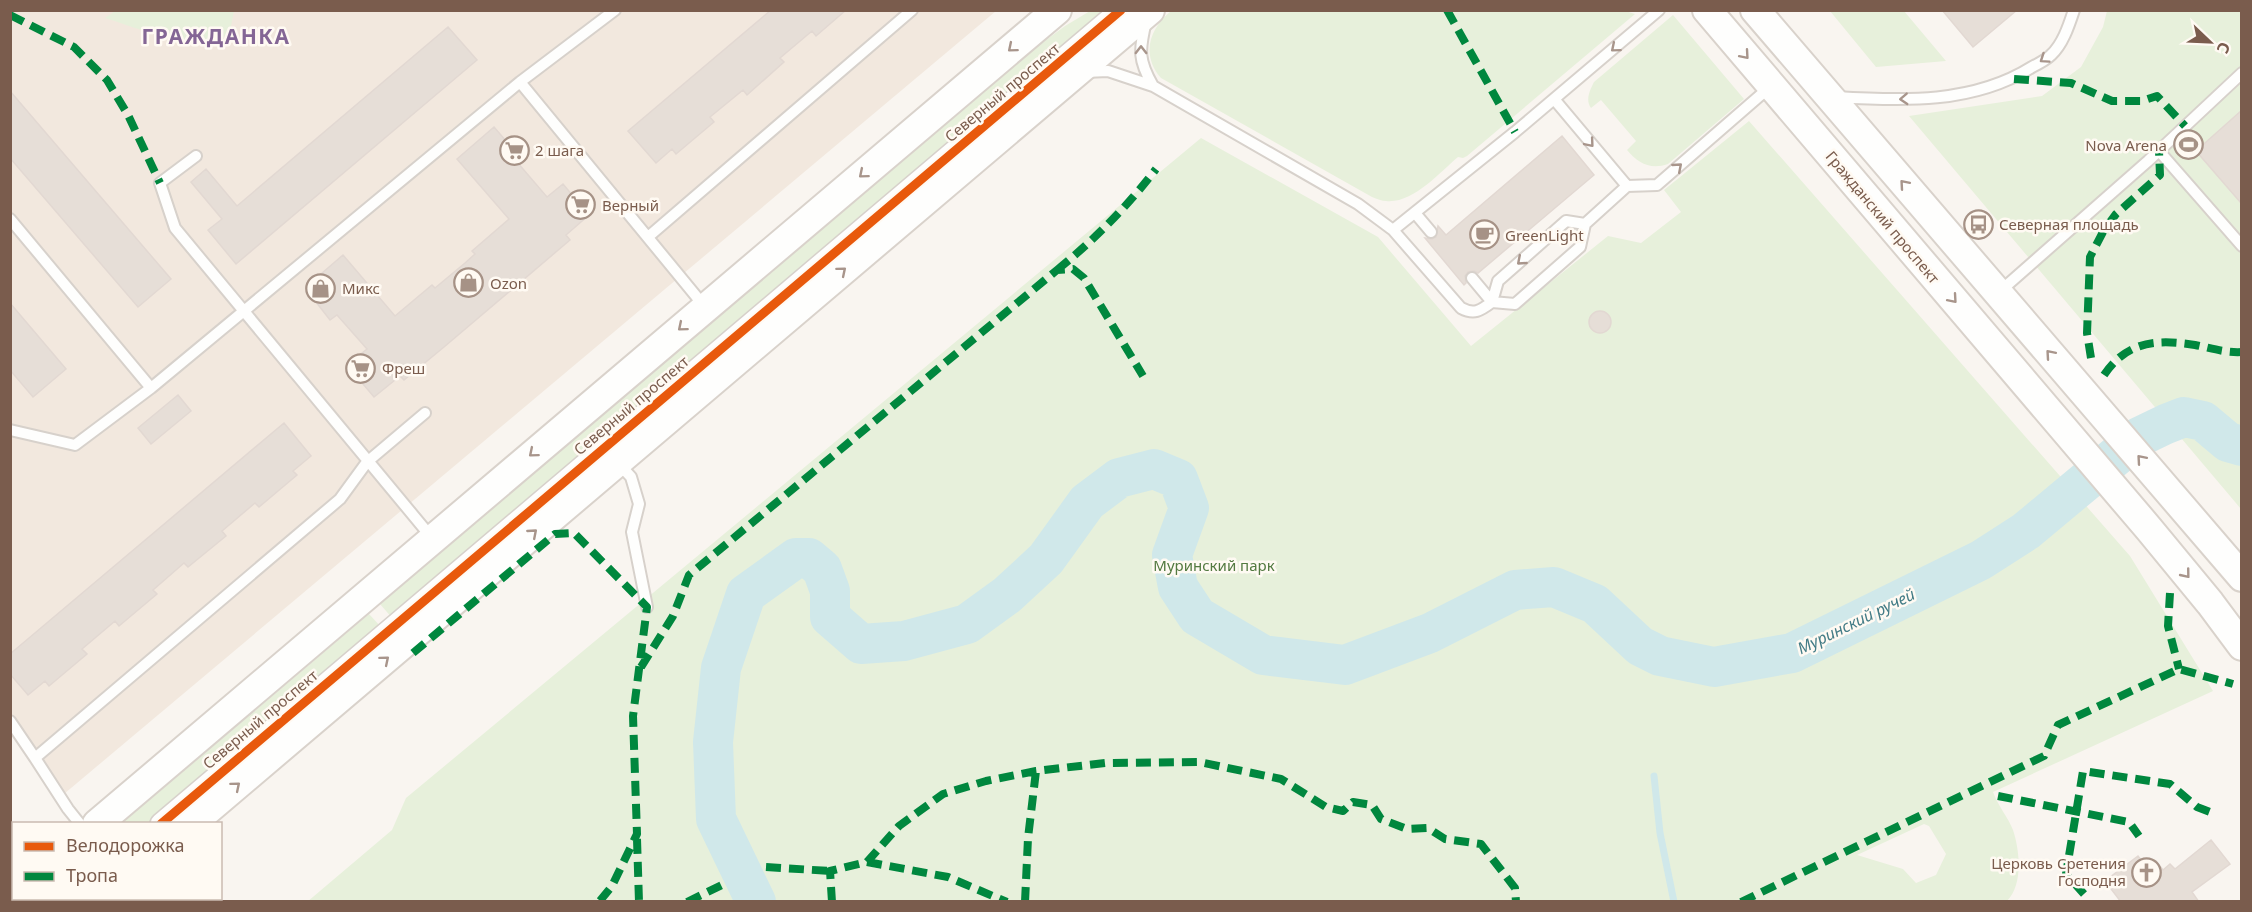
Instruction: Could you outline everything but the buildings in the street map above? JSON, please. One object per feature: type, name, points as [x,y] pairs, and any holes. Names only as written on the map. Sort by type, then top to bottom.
[{"type":"main road","name":"Гражданский проспект","points":[[1707,10],[2149,529],[2210,603],[2241,646]]},
{"type":"main road","name":"Северный проспект","points":[[98,822],[1056,11]]},
{"type":"main road","points":[[193,822],[1079,72],[1140,11]]},
{"type":"main road","points":[[1769,22],[1829,97],[2241,577]]},
{"type":"street","name":"Северный проспект","points":[[163,822],[1140,11]]},
{"type":"lane","points":[[11,432],[75,445],[151,388],[520,82],[615,10]]},
{"type":"lane","points":[[648,237],[912,10]]},
{"type":"lane","points":[[1393,230],[1659,10]]},
{"type":"lane","points":[[1829,97],[1884,100],[1976,93],[2014,78],[2052,55],[2065,35],[2074,10]]},
{"type":"lane","points":[[1140,11],[1142,67],[1153,86]]},
{"type":"lane","points":[[1079,72],[1108,71],[1153,86],[1358,204],[1393,230],[1461,308],[1469,312],[1479,312],[1492,302],[1497,281],[1566,222],[1585,224]]},
{"type":"lane","points":[[1998,293],[2159,151],[2241,73]]},
{"type":"lane","points":[[520,82],[705,307]]},
{"type":"lane","points":[[1472,279],[1492,302],[1515,304],[1580,247],[1585,224],[1627,186],[1658,185],[1772,86]]},
{"type":"lane","points":[[1554,99],[1627,186]]},
{"type":"lane","points":[[2159,151],[2241,246]]},
{"type":"lane","points":[[196,156],[160,183],[175,228],[242,312],[432,539]]},
{"type":"lane","points":[[1415,213],[1431,232]]},
{"type":"lane","points":[[10,219],[151,388]]},
{"type":"lane","points":[[35,758],[340,499],[367,462],[425,413]]},
{"type":"lane","points":[[616,462],[631,477],[639,504],[632,532],[647,607]]},
{"type":"lane","points":[[10,722],[78,822]]},
{"type":"shaded area","points":[[10,11],[996,11],[58,799],[11,729]]},
{"type":"green space","points":[[1622,10],[1635,14],[1467,156],[1458,157],[1425,186],[1406,198],[1396,201],[1384,201],[1372,197],[1161,78],[1151,60],[1150,51],[1150,43],[1157,26],[1171,11]]},
{"type":"green space","points":[[115,11],[234,11],[229,36],[198,41],[167,37],[105,18]]},
{"type":"green space","points":[[1090,11],[1111,11],[393,619],[380,604],[1042,43]]},
{"type":"green space","points":[[1830,11],[1904,11],[1946,61],[1876,67]]},
{"type":"green space","points":[[2107,11],[2241,11],[2241,509],[1909,116],[2042,96],[2081,67],[2103,27]]},
{"type":"green space","points":[[1673,15],[1744,99],[1668,164],[1650,166],[1640,162],[1627,150],[1636,141],[1601,100],[1591,108],[1588,102],[1589,95],[1594,82]]},
{"type":"green space","name":"Муринский парк","points":[[1749,121],[2130,556],[2213,691],[1993,792],[2013,830],[2017,848],[2018,877],[2016,886],[2007,901],[307,902],[392,830],[406,798],[1201,138],[1378,237],[1471,346],[1608,236],[1641,243],[1681,212],[1664,190]],"holes":[[[1924,824],[1929,826],[1946,854],[1936,875],[1916,883],[1903,869],[1857,855]]]},
{"type":"green space","points":[[369,614],[382,628],[153,822],[123,822]]},
{"type":"waterway","name":"Муринский ручей","points":[[756,902],[716,819],[713,742],[721,668],[746,594],[796,558],[809,558],[822,569],[830,591],[830,617],[861,644],[904,641],[967,624],[1007,595],[1046,559],[1087,502],[1119,478],[1154,469],[1178,479],[1189,508],[1172,555],[1178,587],[1197,616],[1263,655],[1345,665],[1430,633],[1515,590],[1554,587],[1595,604],[1640,646],[1660,656],[1714,667],[1792,653],[1981,560],[2026,531],[2139,437],[2166,424],[2184,417],[2203,421],[2228,442],[2242,446]]},
{"type":"waterway","points":[[1654,776],[1660,833],[1674,902]]},
{"type":"marked path","points":[[1447,10],[1515,132]]},
{"type":"marked path","points":[[10,15],[74,47],[107,80],[128,115],[160,183]]},
{"type":"marked path","points":[[2014,79],[2071,83],[2112,101],[2142,101],[2157,96],[2185,126]]},
{"type":"marked path","points":[[2091,358],[2087,333],[2090,257],[2104,230],[2116,214],[2160,175],[2159,151]]},
{"type":"marked path","points":[[1057,270],[1110,222],[1156,169]]},
{"type":"marked path","points":[[641,667],[673,616],[689,575],[1057,270],[1073,269],[1084,278],[1143,376]]},
{"type":"marked path","points":[[2104,375],[2122,355],[2133,349],[2155,343],[2181,343],[2242,352]]},
{"type":"marked path","points":[[413,653],[555,534],[574,533],[647,607],[633,716],[637,834],[612,886],[599,902]]},
{"type":"marked path","points":[[2170,593],[2168,626],[2179,669]]},
{"type":"marked path","points":[[1741,902],[2044,756],[2058,725],[2179,669],[2233,684]]},
{"type":"marked path","points":[[832,902],[830,871],[867,862],[899,826],[943,794],[986,781],[1036,771],[1105,763],[1199,762],[1281,779],[1326,807],[1343,811],[1353,802],[1372,805],[1381,819],[1407,829],[1428,828],[1445,839],[1481,844],[1515,888],[1516,902]]},
{"type":"marked path","points":[[1025,902],[1028,838],[1036,771]]},
{"type":"marked path","points":[[2084,894],[2066,874],[2083,771],[2170,784],[2197,807],[2215,814]]},
{"type":"marked path","points":[[1998,796],[2129,822],[2139,836]]},
{"type":"marked path","points":[[637,839],[639,902]]},
{"type":"marked path","points":[[867,862],[948,877],[1007,902]]},
{"type":"marked path","points":[[766,867],[830,871]]},
{"type":"marked path","points":[[687,902],[726,883]]},
{"type":"cycle path","points":[[163,822],[1121,10]]},
{"type":"place","name":"Nova Arena","points":[[2188,145]]},
{"type":"place","name":"2 шага","points":[[514,150]]},
{"type":"place","name":"Верный","points":[[581,205]]},
{"type":"place","name":"Северная площадь","points":[[1978,224]]},
{"type":"place","name":"GreenLight","points":[[1484,235]]},
{"type":"place","name":"Ozon","points":[[469,283]]},
{"type":"place","name":"Микс","points":[[321,288]]},
{"type":"place","name":"Фреш","points":[[361,368]]},
{"type":"place","name":"Церковь Сретения Господня","points":[[2147,872]]},
{"type":"district","name":"ГРАЖДАНКА","points":[[216,36]]}]
